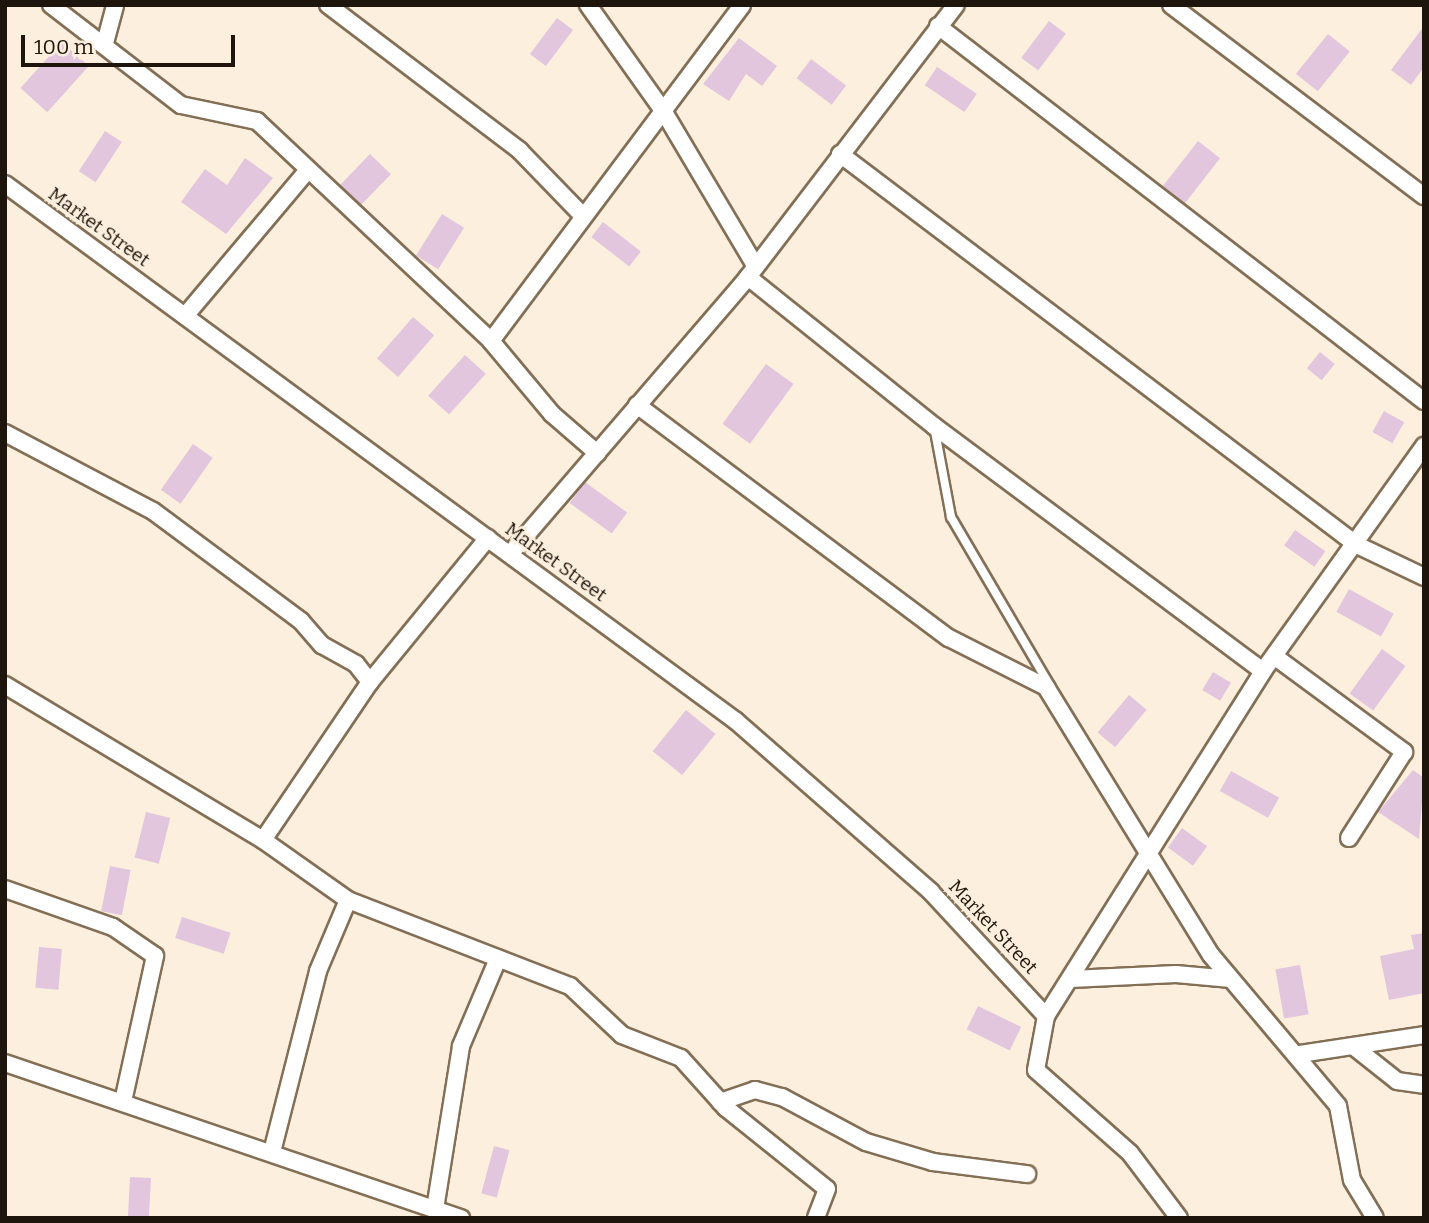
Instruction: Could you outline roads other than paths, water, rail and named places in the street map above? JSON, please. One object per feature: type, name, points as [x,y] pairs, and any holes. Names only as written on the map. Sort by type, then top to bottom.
[{"type":"street","points":[[51,5],[105,43],[181,105],[257,121],[491,341],[552,414],[597,453]]},
{"type":"street","points":[[105,43],[115,5]]},
{"type":"street","points":[[328,5],[520,151],[582,215]]},
{"type":"street","points":[[588,5],[664,112],[752,271],[934,426],[1263,671]]},
{"type":"street","points":[[491,341],[582,215],[664,112],[742,5]]},
{"type":"street","points":[[510,554],[752,271],[956,5]]},
{"type":"street","points":[[1171,5],[1424,197]]},
{"type":"street","points":[[938,26],[1424,401]]},
{"type":"street","points":[[840,154],[1357,545],[1424,577]]},
{"type":"street","points":[[185,316],[307,170]]},
{"type":"street","name":"Market Street","points":[[5,184],[736,721],[931,892],[1046,1016]]},
{"type":"street","points":[[637,405],[949,638],[1055,698],[1152,857],[1231,979],[1300,1054],[1338,1106],[1352,1180],[1375,1218]]},
{"type":"street","points":[[5,433],[153,511],[290,613],[322,645],[356,664],[370,682]]},
{"type":"street","points":[[1179,1218],[1130,1153],[1036,1070],[1046,1016],[1152,857],[1263,671],[1357,545],[1424,446]]},
{"type":"street","points":[[263,841],[370,682],[488,538]]},
{"type":"street","points":[[1274,656],[1404,752],[1349,838]]},
{"type":"street","points":[[5,685],[263,841],[348,900],[570,986],[622,1035],[681,1058],[720,1102],[827,1189],[816,1218]]},
{"type":"street","points":[[5,889],[113,927],[155,956],[123,1102]]},
{"type":"street","points":[[272,1152],[318,971],[348,900]]},
{"type":"street","points":[[435,1209],[461,1046],[498,959]]},
{"type":"street","points":[[1071,979],[1175,974],[1231,979]]},
{"type":"street","points":[[1300,1054],[1424,1035]]},
{"type":"street","points":[[1353,1046],[1398,1081],[1424,1085]]},
{"type":"street","points":[[5,1063],[461,1218]]},
{"type":"street","points":[[720,1102],[755,1090],[782,1097],[866,1142],[933,1162],[1027,1174]]},
{"type":"lane","points":[[934,426],[951,517],[1037,655],[1055,698]]}]
